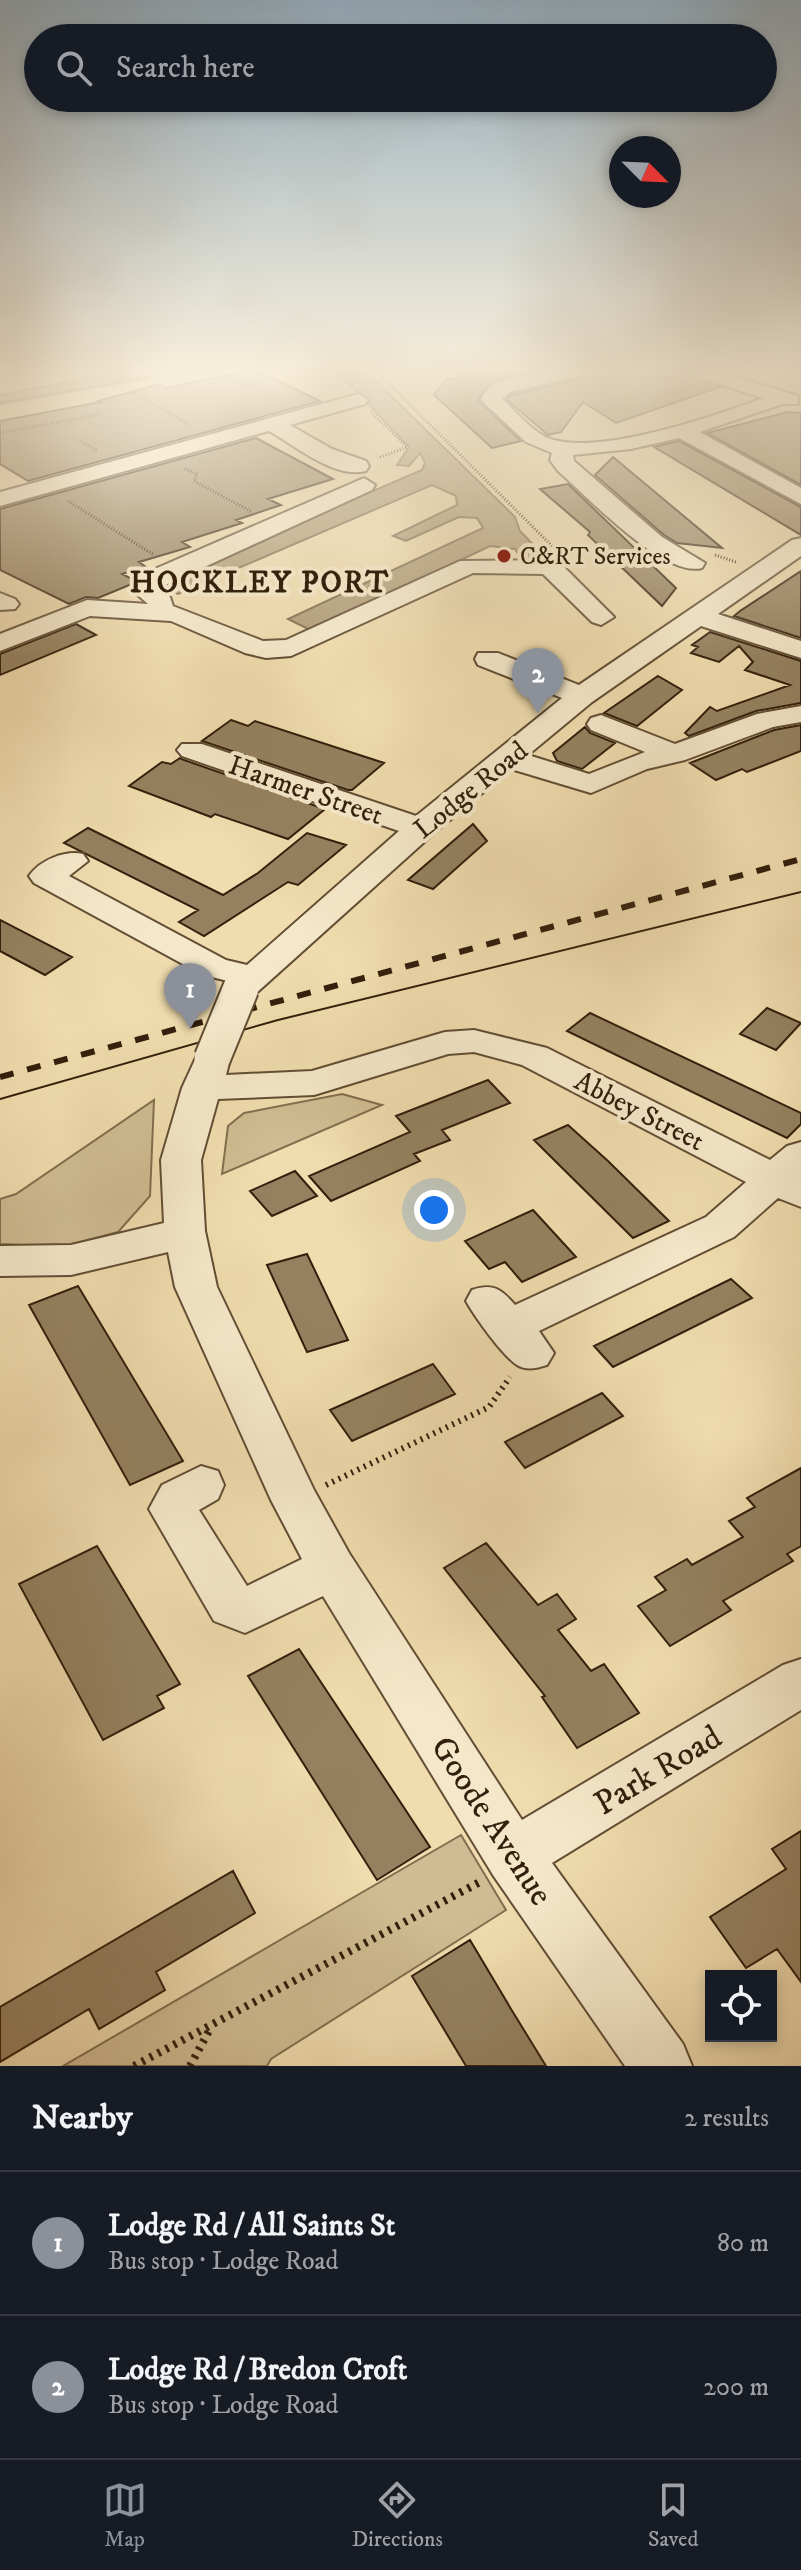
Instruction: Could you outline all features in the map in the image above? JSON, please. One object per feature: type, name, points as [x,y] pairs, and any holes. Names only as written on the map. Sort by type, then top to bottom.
[{"type":"street","points":[[0,499],[114,468]]},
{"type":"street","points":[[345,468],[361,475]]},
{"type":"street","points":[[569,468],[653,542],[698,562]]},
{"type":"street","points":[[744,468],[797,501]]},
{"type":"street","points":[[160,612],[161,602],[145,590],[150,580],[361,475]]},
{"type":"street","name":"Lodge Road","points":[[206,1073],[246,982],[421,828],[582,696],[801,545]]},
{"type":"street","points":[[0,643],[87,608],[176,614],[254,647],[266,650],[291,648],[469,566],[550,567],[601,617]]},
{"type":"street","points":[[698,616],[801,650]]},
{"type":"street","points":[[488,659],[582,696]]},
{"type":"street","points":[[507,758],[591,784],[637,763],[675,754],[767,720],[801,714]]},
{"type":"street","points":[[601,724],[675,754]]},
{"type":"street","name":"Harmer Street","points":[[192,750],[421,828]]},
{"type":"street","points":[[72,861],[45,876],[246,982]]},
{"type":"street","name":"Abbey Street","points":[[206,1073],[314,1083],[445,1043],[474,1041],[534,1056],[793,1175],[720,1227],[509,1327]]},
{"type":"street","name":"Goode Avenue","points":[[206,1073],[181,1160],[185,1231],[196,1287],[295,1500],[332,1568],[513,1856],[661,2066]]},
{"type":"street","points":[[0,1261],[33,1264],[80,1261],[137,1248],[185,1231]]},
{"type":"street","points":[[201,1485],[179,1499],[173,1509],[232,1606],[245,1611],[332,1568]]},
{"type":"street","name":"Park Road","points":[[513,1856],[801,1682]]},
{"type":"path","points":[[185,468],[197,474],[194,481],[255,514]]},
{"type":"path","points":[[361,475],[372,468]]},
{"type":"path","points":[[474,468],[557,551]]},
{"type":"path","points":[[48,485],[82,512],[162,559]]},
{"type":"path","points":[[295,1500],[489,1407],[503,1382],[525,1365],[509,1327]]},
{"type":"path","points":[[134,2066],[471,1889],[513,1856]]},
{"type":"path","points":[[190,2066],[211,2028]]},
{"type":"shaded area","points":[[465,468],[515,517],[520,531],[547,559],[524,562],[515,549],[490,546],[312,631],[288,619],[483,528],[477,518],[459,517],[406,541],[393,536],[457,505],[456,496],[432,485],[178,594],[156,584],[422,470]]},
{"type":"shaded area","points":[[342,1094],[382,1105],[222,1174],[228,1126],[244,1113]]},
{"type":"shaded area","points":[[154,1100],[150,1196],[118,1232],[62,1247],[0,1244],[0,1199],[16,1194]]},
{"type":"shaded area","points":[[461,1835],[506,1910],[271,2059],[267,2066],[63,2066]]},
{"type":"building","points":[[7,468],[74,468],[28,481]]},
{"type":"building","points":[[146,468],[313,468],[333,479],[268,499],[281,505],[236,520],[242,523],[182,542],[190,547],[139,562],[146,567],[122,574],[134,580],[132,584],[98,598],[86,597],[69,604],[0,570],[0,509]]},
{"type":"building","points":[[602,468],[627,468],[722,548],[677,543],[595,475]]},
{"type":"building","points":[[690,468],[730,468],[801,507],[801,535]]},
{"type":"building","points":[[771,468],[801,468],[801,485]]},
{"type":"building","points":[[568,484],[676,588],[662,606],[588,535],[590,532],[540,489]]},
{"type":"building","points":[[801,571],[801,638],[734,616],[740,611]]},
{"type":"building","points":[[76,624],[96,635],[0,675],[0,654]]},
{"type":"building","points":[[710,632],[801,661],[801,703],[756,711],[689,736],[685,733],[710,707],[717,711],[790,685],[745,670],[753,662],[739,646],[719,662],[691,653],[698,647],[692,645]]},
{"type":"building","points":[[658,676],[682,690],[637,726],[604,713]]},
{"type":"building","points":[[231,720],[248,726],[255,721],[384,763],[352,790],[348,790],[202,741]]},
{"type":"building","points":[[801,725],[801,751],[747,772],[742,769],[716,780],[690,763],[774,730]]},
{"type":"building","points":[[585,727],[590,733],[615,743],[582,769],[557,761],[553,753]]},
{"type":"building","points":[[180,758],[325,809],[288,839],[215,814],[211,817],[129,786],[162,762],[171,764]]},
{"type":"building","points":[[473,824],[487,841],[433,889],[408,880]]},
{"type":"building","points":[[88,828],[223,895],[258,873],[307,833],[346,845],[298,885],[288,882],[204,936],[179,922],[198,910],[64,843]]},
{"type":"building","points":[[0,920],[72,957],[45,975],[0,951]]},
{"type":"building","points":[[767,1008],[801,1023],[776,1050],[740,1034]]},
{"type":"building","points":[[590,1013],[801,1113],[801,1124],[787,1138],[567,1031]]},
{"type":"building","points":[[488,1080],[510,1103],[442,1130],[450,1140],[414,1154],[420,1161],[331,1201],[309,1176],[410,1132],[396,1116]]},
{"type":"building","points":[[568,1125],[669,1221],[633,1238],[534,1140]]},
{"type":"building","points":[[295,1171],[317,1196],[272,1216],[250,1191]]},
{"type":"building","points":[[533,1210],[576,1257],[522,1282],[505,1262],[489,1269],[465,1241]]},
{"type":"building","points":[[307,1254],[348,1340],[307,1352],[267,1265]]},
{"type":"building","points":[[731,1279],[752,1298],[613,1367],[594,1346]]},
{"type":"building","points":[[78,1286],[183,1461],[130,1485],[29,1305]]},
{"type":"building","points":[[433,1364],[455,1394],[352,1441],[330,1410]]},
{"type":"building","points":[[602,1393],[623,1416],[525,1468],[505,1442]]},
{"type":"building","points":[[801,1468],[801,1546],[787,1554],[793,1561],[723,1601],[731,1610],[670,1646],[638,1606],[666,1590],[655,1577],[687,1559],[692,1565],[743,1537],[729,1521],[755,1507],[747,1498]]},
{"type":"building","points":[[486,1543],[538,1605],[557,1594],[576,1619],[558,1630],[591,1671],[604,1664],[639,1713],[577,1748],[542,1697],[545,1696],[444,1568]]},
{"type":"building","points":[[97,1546],[180,1684],[157,1696],[164,1708],[103,1740],[19,1584]]},
{"type":"building","points":[[299,1649],[430,1847],[377,1880],[248,1676]]},
{"type":"building","points":[[801,1831],[801,1982],[777,1949],[746,1968],[710,1917],[786,1869],[772,1849]]},
{"type":"building","points":[[233,1871],[255,1913],[156,1972],[165,1990],[99,2029],[89,2009],[0,2062],[0,2007]]},
{"type":"building","points":[[470,1940],[546,2066],[466,2066],[412,1976]]},
{"type":"tram line","points":[[0,1099],[278,1020],[801,892]]},
{"type":"railway","points":[[0,1077],[801,859]]},
{"type":"place","name":"C&RT Services","points":[[504,556]]},
{"type":"place","name":"Lodge Rd / Bredon Croft","points":[[538,714]]},
{"type":"place","name":"Lodge Rd / All Saints St","points":[[190,1029]]},
{"type":"district","name":"HOCKLEY PORT","points":[[260,582]]}]
